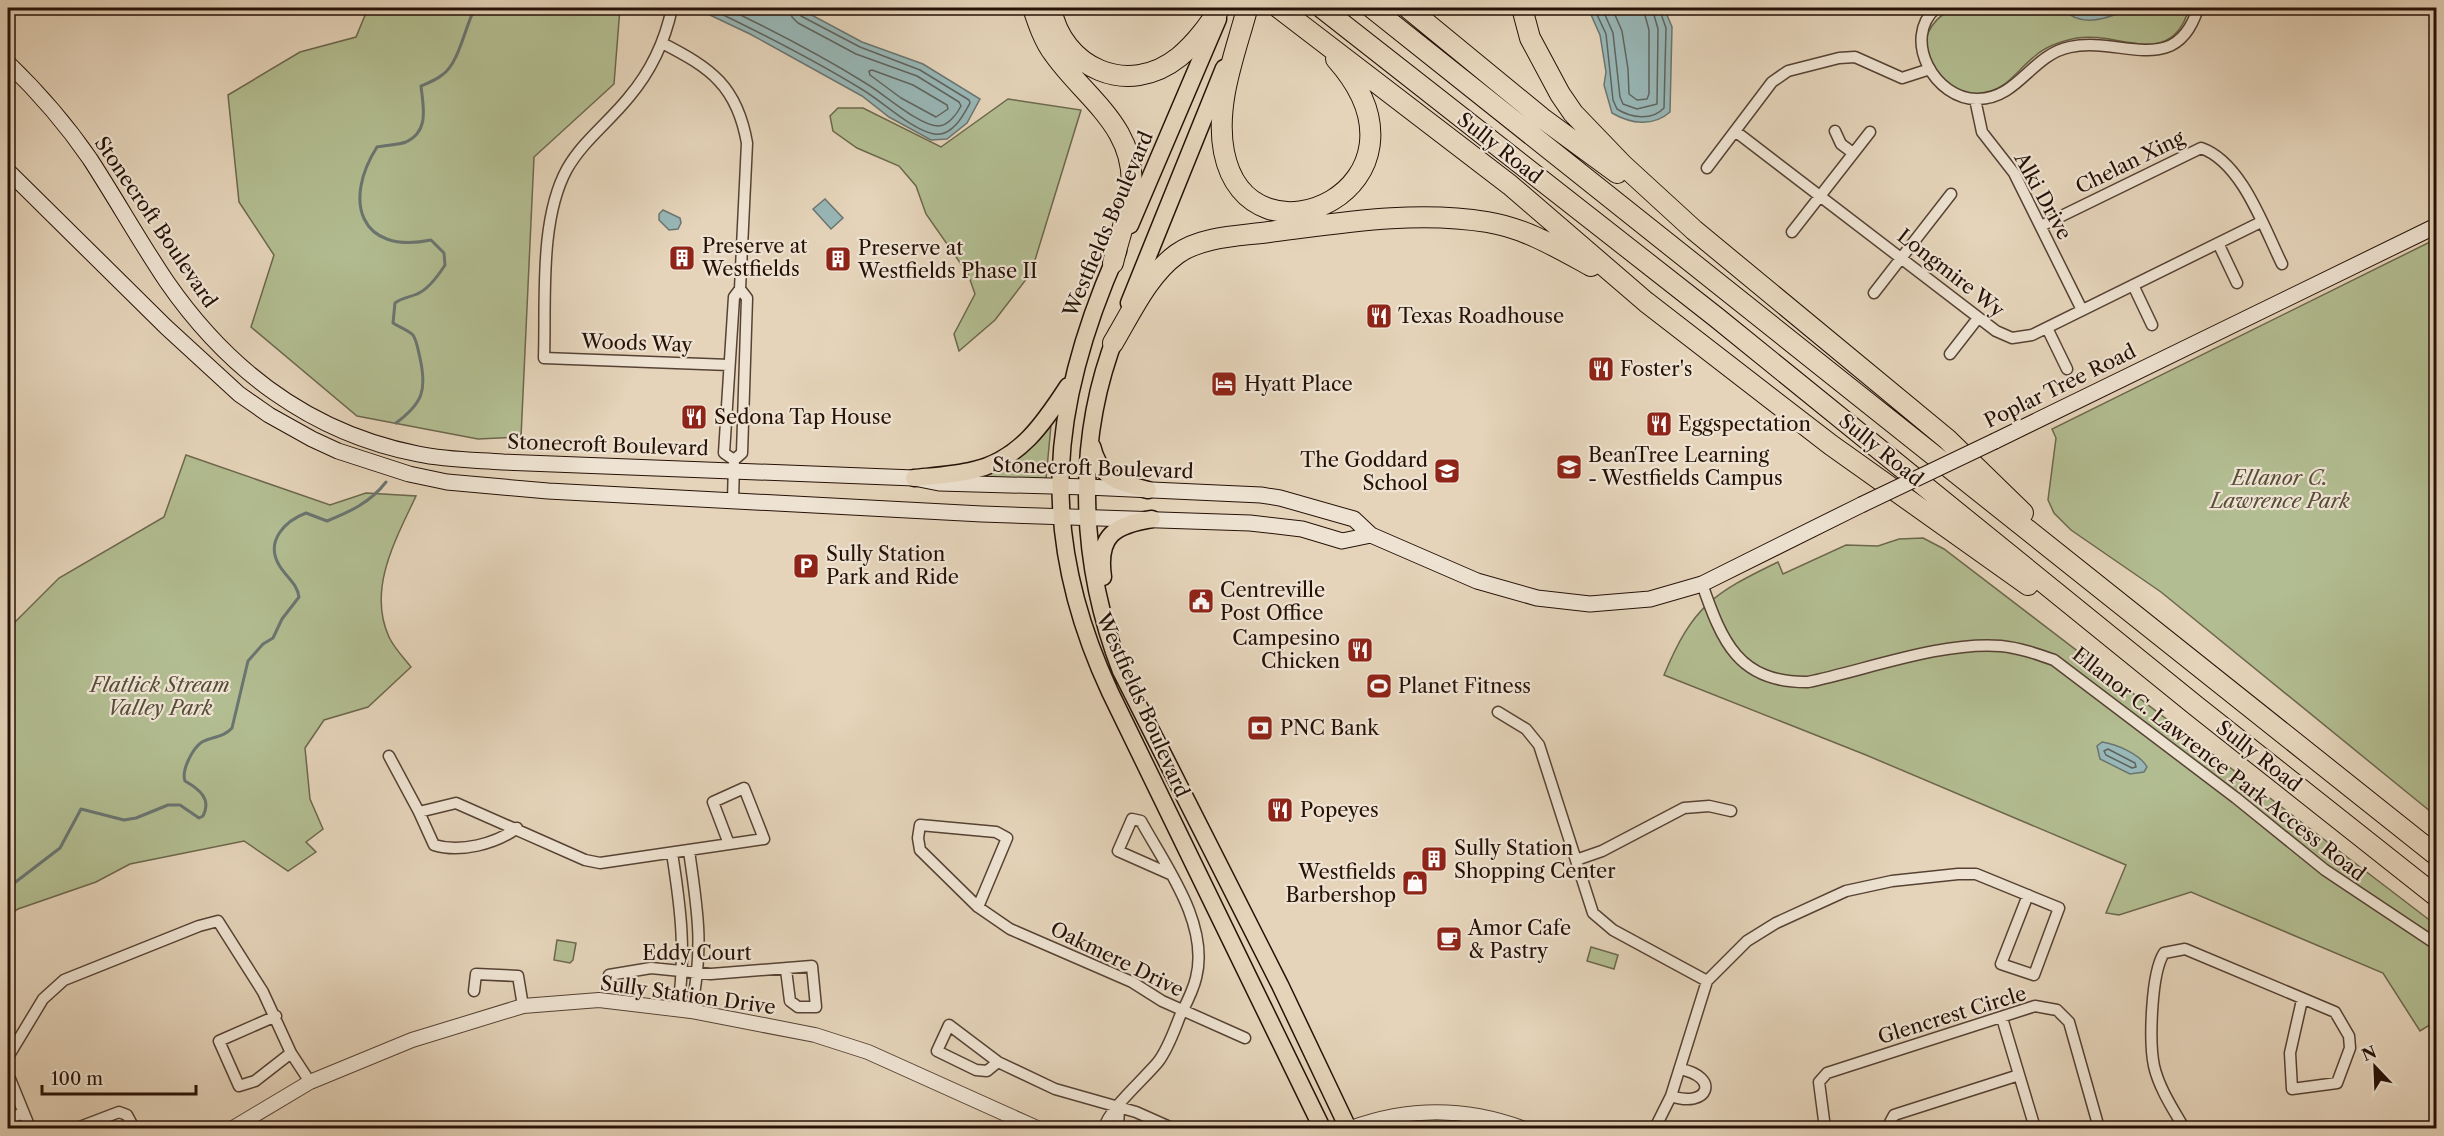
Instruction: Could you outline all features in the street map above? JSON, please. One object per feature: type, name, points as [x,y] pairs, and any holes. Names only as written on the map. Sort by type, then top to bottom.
[{"type":"highway","points":[[1033,8],[1053,53],[1101,105],[1120,133],[1129,163],[1131,190],[1113,263]]},
{"type":"highway","points":[[1051,8],[1057,28],[1070,50],[1081,62],[1116,75],[1136,76],[1155,70],[1178,58],[1203,34],[1221,8]]},
{"type":"highway","points":[[1279,8],[1510,186],[1646,302],[1831,445],[2196,706]]},
{"type":"highway","name":"Sully Road","points":[[1322,8],[1716,317],[2196,706],[2436,896]]},
{"type":"highway","name":"Sully Road","points":[[1372,8],[2436,855]]},
{"type":"highway","points":[[1408,8],[1542,118],[1694,230]]},
{"type":"highway","points":[[1522,8],[1530,38],[1545,69],[1573,113],[1623,165],[1694,230],[1947,439],[2045,534],[2158,635]]},
{"type":"highway","points":[[1247,10],[1224,104],[1224,151],[1230,172],[1241,189],[1261,205],[1282,212],[1308,212],[1333,202],[1352,186],[1363,170],[1369,150],[1370,130],[1355,86],[1338,61],[1297,22]]},
{"type":"highway","points":[[1113,343],[1149,283],[1166,263],[1183,250],[1222,239],[1382,219],[1455,218],[1488,222],[1521,230],[1597,270],[1646,302]]},
{"type":"main road","name":"Westfields Boulevard","points":[[1221,8],[1090,316],[1073,378],[1063,446],[1060,487],[1061,517],[1073,595],[1096,662],[1322,1128]]},
{"type":"main road","name":"Westfields Boulevard","points":[[1247,10],[1105,366],[1090,438],[1087,516],[1095,592],[1121,671],[1280,985],[1349,1128]]},
{"type":"main road","name":"Stonecroft Boulevard","points":[[8,63],[35,90],[72,134],[166,280],[205,332],[255,380],[307,415],[359,438],[395,449],[449,459],[734,465],[914,478],[939,483],[1087,487],[1280,498],[1354,519],[1371,535],[1477,581],[1550,601],[1590,604],[1625,603],[1650,599],[1701,584]]},
{"type":"main road","points":[[8,171],[166,327],[239,394],[269,416],[338,451],[395,470],[447,482],[548,491],[1290,527],[1342,541],[1371,535]]},
{"type":"main road","name":"Poplar Tree Road","points":[[1701,584],[2436,226]]},
{"type":"main road","points":[[914,478],[975,470],[997,462],[1036,433],[1073,378]]},
{"type":"main road","points":[[1090,438],[1099,466],[1106,473],[1119,482],[1148,490]]},
{"type":"main road","points":[[1112,645],[1114,631],[1102,567],[1104,546],[1119,527],[1152,519]]},
{"type":"street","points":[[672,8],[663,43],[713,73],[726,90],[741,121],[747,143],[740,289],[734,297],[724,453],[734,465]]},
{"type":"street","points":[[1936,8],[1926,20],[1923,31],[1923,50],[1930,69],[1945,89],[1956,96],[1975,99],[2003,93],[2037,62],[2068,47],[2099,44],[2129,51],[2164,49],[2181,39],[2190,27],[2198,8]]},
{"type":"street","name":"Woods Way","points":[[663,43],[629,98],[577,154],[559,189],[549,237],[544,358],[729,365]]},
{"type":"street","points":[[1707,168],[1772,82],[1788,71],[1839,58],[1855,57],[1865,59],[1902,78],[1930,69]]},
{"type":"street","name":"Alki Drive","points":[[1975,99],[1982,132],[2014,173],[2082,310]]},
{"type":"street","name":"Longmire Wy","points":[[1735,131],[1978,318],[1996,331],[2012,338],[2032,335],[2261,222]]},
{"type":"street","points":[[1835,131],[1841,144],[1853,153]]},
{"type":"street","points":[[1792,232],[1870,132]]},
{"type":"street","name":"Chelan Xing","points":[[2041,226],[2200,148],[2210,151],[2238,179],[2282,264]]},
{"type":"street","points":[[1874,293],[1951,194]]},
{"type":"street","points":[[2218,243],[2237,283]]},
{"type":"street","points":[[2133,285],[2152,325]]},
{"type":"street","points":[[733,500],[734,465],[742,453],[746,379],[747,298],[740,289]]},
{"type":"street","points":[[1950,354],[1978,318]]},
{"type":"street","points":[[2047,327],[2067,369]]},
{"type":"street","name":"Ellanor C. Lawrence Park Access Road","points":[[1701,584],[1718,628],[1731,652],[1763,675],[1789,682],[1808,682],[1950,649],[1976,646],[2023,649],[2054,660],[2227,791],[2325,870],[2436,945]]},
{"type":"street","points":[[1498,712],[1526,729],[1539,745],[1593,913],[1600,920],[1707,981]]},
{"type":"street","points":[[389,756],[434,845],[446,849],[502,839],[517,828]]},
{"type":"street","points":[[419,812],[456,803],[585,860],[600,863],[764,839],[744,788],[714,802],[729,844]]},
{"type":"street","points":[[1576,860],[1602,850],[1684,808],[1709,806],[1731,811]]},
{"type":"street","points":[[1104,1128],[1107,1116],[1119,1107],[1163,1056],[1196,977],[1195,931],[1170,874],[1141,821],[1132,819],[1118,851],[1170,874]]},
{"type":"street","name":"Oakmere Drive","points":[[978,907],[1007,838],[996,832],[920,825],[918,838],[920,850],[978,907],[1010,929],[1132,982],[1162,1001],[1245,1038]]},
{"type":"street","points":[[685,1010],[699,973],[700,936],[689,851]]},
{"type":"street","points":[[672,853],[684,934],[685,1010]]},
{"type":"street","points":[[1655,1128],[1671,1096],[1707,981],[1747,941],[1776,922],[1846,891],[1892,881],[1976,874],[2028,895],[2059,908],[2034,975],[2001,964],[2028,895]]},
{"type":"street","points":[[8,1057],[43,999],[64,980],[199,926],[218,921],[241,954],[276,1016],[291,1053],[310,1082]]},
{"type":"street","points":[[2184,1128],[2166,1095],[2155,1068],[2152,1052],[2154,980],[2157,963],[2164,953],[2185,949],[2335,1012],[2349,1036],[2350,1048],[2337,1083],[2292,1089],[2290,1053],[2302,1000]]},
{"type":"street","name":"Eddy Court","points":[[609,975],[651,968],[699,973],[786,970]]},
{"type":"street","points":[[474,991],[476,974],[518,976],[523,1006]]},
{"type":"street","name":"Sully Station Drive","points":[[233,1128],[310,1082],[412,1040],[523,1006],[599,1000],[685,1010],[768,1024],[868,1052],[1037,1128]]},
{"type":"street","name":"Glencrest Circle","points":[[1825,1128],[1820,1082],[1827,1073],[2035,1006],[2057,1010],[2069,1022],[2098,1128]]},
{"type":"street","points":[[276,1016],[219,1041],[239,1086],[255,1081],[291,1053]]},
{"type":"street","points":[[2002,1018],[2035,1128]]},
{"type":"street","points":[[998,1062],[987,1071],[976,1070],[937,1051],[950,1025],[998,1062],[1055,1089],[1119,1107],[1172,1128]]},
{"type":"street","points":[[1671,1096],[1687,1102],[1698,1099],[1703,1093],[1705,1085],[1702,1077],[1697,1072],[1680,1069]]},
{"type":"street","points":[[1887,1128],[1893,1115],[2019,1075]]},
{"type":"street","points":[[8,1077],[30,1128]]},
{"type":"street","points":[[1118,1128],[1119,1107]]},
{"type":"street","points":[[1349,1128],[1391,1116],[1436,1111],[1471,1114],[1522,1128]]},
{"type":"street","points":[[2436,1111],[2436,1124]]},
{"type":"street","points":[[77,1128],[119,1112],[127,1115],[134,1128]]},
{"type":"street","points":[[8,1119],[23,1113]]},
{"type":"green space","points":[[368,8],[620,8],[614,84],[534,157],[521,437],[478,439],[357,416],[251,327],[274,255],[239,202],[228,95],[300,52],[356,37]]},
{"type":"green space","points":[[1953,8],[2189,8],[2181,27],[2170,38],[2157,43],[2142,44],[2093,37],[2066,41],[2039,52],[2004,85],[1980,94],[1969,93],[1948,83],[1932,66],[1927,55],[1926,44],[1932,25]]},
{"type":"green space","points":[[1008,99],[1081,110],[1031,273],[995,320],[959,351],[954,334],[975,294],[968,274],[926,214],[916,186],[899,166],[857,148],[833,131],[830,116],[838,108],[863,108],[941,147]]},
{"type":"green space","name":"Ellanor C. Lawrence Park","points":[[2436,239],[2436,816],[2161,592],[2071,530],[2054,513],[2048,500],[2056,438],[2052,429]]},
{"type":"green space","points":[[1051,425],[1046,479],[971,477]]},
{"type":"green space","name":"Flatlick Stream Valley Park","points":[[186,455],[330,505],[366,493],[416,496],[400,529],[387,565],[381,601],[383,619],[389,637],[411,667],[368,707],[324,720],[305,748],[310,799],[323,829],[306,842],[316,852],[288,871],[244,841],[130,864],[96,882],[18,909],[8,915],[8,629],[59,578],[164,517]]},
{"type":"green space","points":[[1923,538],[1944,549],[2436,925],[2436,1014],[2433,1023],[2420,1031],[2383,973],[2191,892],[2119,915],[2106,913],[2126,865],[1866,755],[1664,675],[1695,617],[1736,583],[1778,562],[1783,574],[1846,545],[1878,546],[1899,539]]},
{"type":"green space","points":[[557,940],[576,943],[573,960],[570,963],[554,960]]},
{"type":"green space","points":[[1591,947],[1618,955],[1614,969],[1587,961]]},
{"type":"water","points":[[695,8],[803,8],[804,11],[862,42],[923,64],[980,99],[967,123],[947,139],[931,140],[889,117],[862,96],[750,34]]},
{"type":"water","points":[[1588,8],[1664,8],[1672,27],[1670,112],[1649,122],[1627,120],[1612,113],[1604,85],[1606,72],[1600,35]]},
{"type":"water","points":[[2130,8],[2096,20],[2078,19],[2064,9]]},
{"type":"water","points":[[825,199],[843,218],[831,229],[813,209]]},
{"type":"water","points":[[663,210],[680,218],[681,223],[678,229],[669,230],[659,220],[659,214]]},
{"type":"water","points":[[2102,742],[2121,747],[2139,758],[2147,767],[2144,772],[2130,774],[2100,759],[2097,746]]},
{"type":"waterway","points":[[396,423],[417,402],[421,395],[423,379],[413,335],[393,323],[395,303],[429,286],[445,265],[444,253],[431,240],[407,242],[387,239],[373,231],[364,219],[360,204],[361,186],[377,147],[406,142],[419,131],[423,117],[421,86],[448,70],[457,54],[475,8]]},
{"type":"waterway","points":[[8,893],[13,884],[60,848],[81,809],[124,820],[136,818],[168,805],[180,805],[199,818],[203,816],[206,804],[203,795],[185,781],[184,776],[189,760],[202,742],[225,734],[232,728],[248,661],[263,644],[273,638],[282,619],[299,597],[296,588],[275,556],[274,548],[279,533],[291,521],[306,513],[327,521],[343,514],[366,501],[386,482]]},
{"type":"place","name":"Preserve at Westfields","points":[[682,258]]},
{"type":"place","name":"Preserve at Westfields Phase II","points":[[838,259]]},
{"type":"place","name":"Texas Roadhouse","points":[[1379,316]]},
{"type":"place","name":"Foster's","points":[[1601,369]]},
{"type":"place","name":"Hyatt Place","points":[[1224,384]]},
{"type":"place","name":"Sedona Tap House","points":[[694,417]]},
{"type":"place","name":"Eggspectation","points":[[1659,424]]},
{"type":"place","name":"BeanTree Learning - Westfields Campus","points":[[1569,467]]},
{"type":"place","name":"The Goddard School","points":[[1447,471]]},
{"type":"place","name":"Sully Station Park and Ride","points":[[806,566]]},
{"type":"place","name":"Centreville Post Office","points":[[1201,601]]},
{"type":"place","name":"Campesino Chicken","points":[[1360,650]]},
{"type":"place","name":"Planet Fitness","points":[[1379,686]]},
{"type":"place","name":"PNC Bank","points":[[1260,728]]},
{"type":"place","name":"Popeyes","points":[[1280,810]]},
{"type":"place","name":"Sully Station Shopping Center","points":[[1434,859]]},
{"type":"place","name":"Westfields Barbershop","points":[[1415,883]]},
{"type":"place","name":"Amor Cafe & Pastry","points":[[1449,939]]}]
